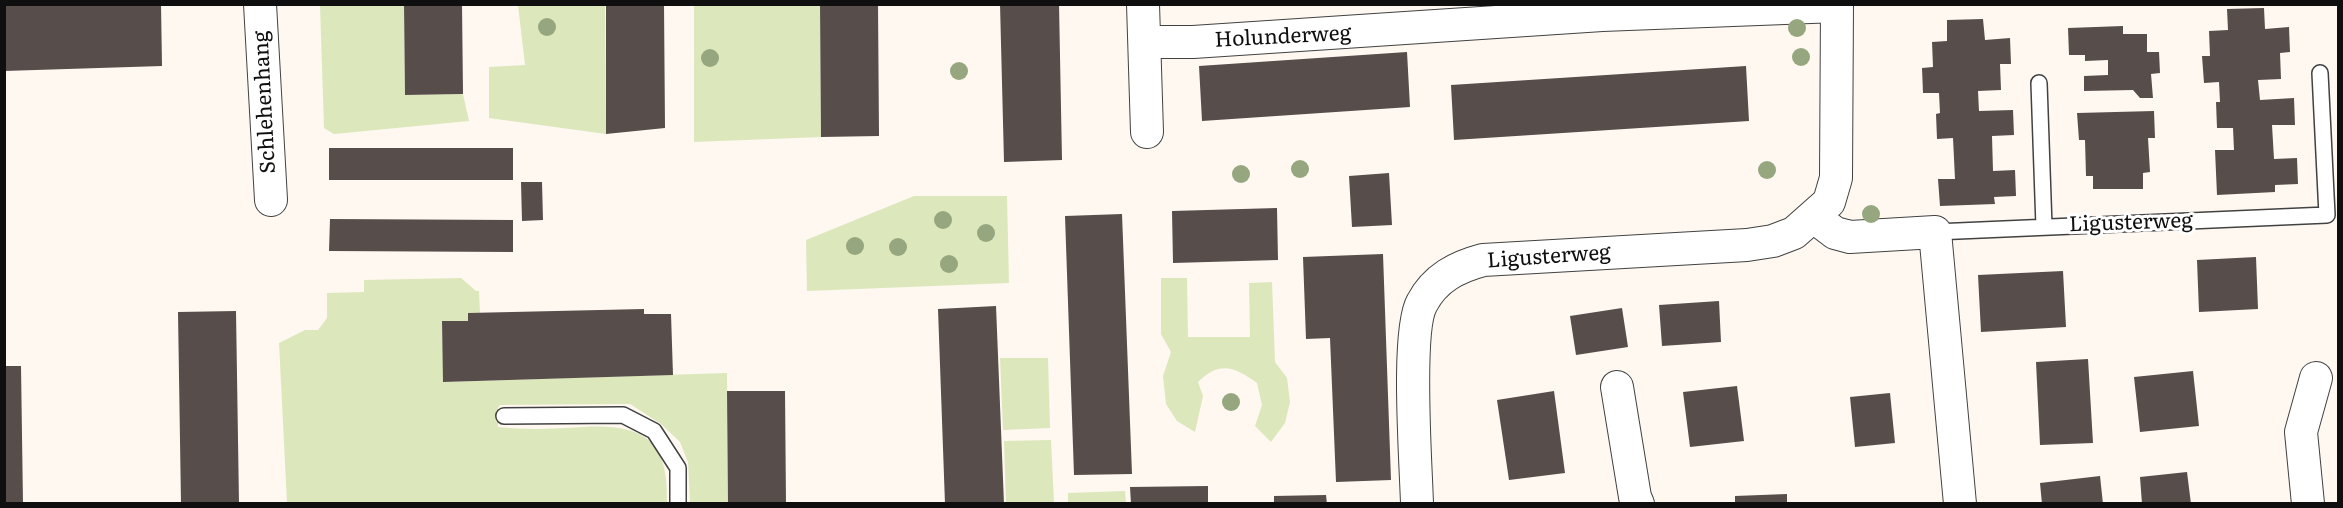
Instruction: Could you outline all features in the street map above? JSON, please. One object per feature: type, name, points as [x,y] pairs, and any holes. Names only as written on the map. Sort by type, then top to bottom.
[{"type":"street","name":"Schlehenhang","points":[[260,4],[271,200]]},
{"type":"street","points":[[1143,4],[1147,132]]},
{"type":"street","name":"Ligusterweg","points":[[1417,504],[1414,360],[1415,331],[1420,305],[1448,273],[1466,264],[1483,260],[1747,245],[1773,241],[1794,233],[1829,201],[1836,178],[1837,5],[1602,15],[1421,28]]},
{"type":"street","name":"Holunderweg","points":[[1145,42],[1193,42],[1421,28]]},
{"type":"street","name":"Ligusterweg","points":[[1814,217],[1835,233],[1850,237],[1935,232]]},
{"type":"street","points":[[1935,232],[1960,504]]},
{"type":"street","points":[[2308,504],[2301,432],[2316,378]]},
{"type":"street","points":[[1617,387],[1638,504]]},
{"type":"lane","name":"Ligusterweg","points":[[1935,232],[2327,216],[2320,73]]},
{"type":"lane","points":[[2039,83],[2044,226]]},
{"type":"lane","points":[[504,416],[623,415],[654,431],[678,468],[678,504]]},
{"type":"green space","points":[[320,5],[404,5],[405,95],[463,94],[469,121],[334,134],[324,128]]},
{"type":"green space","points":[[518,5],[605,5],[606,134],[489,118],[489,67],[525,65]]},
{"type":"green space","points":[[694,5],[820,5],[821,137],[694,142]]},
{"type":"green space","points":[[914,196],[1007,196],[1009,283],[807,291],[806,240]]},
{"type":"green space","points":[[461,278],[479,291],[480,313],[468,313],[468,321],[442,322],[444,382],[727,373],[728,503],[690,503],[688,462],[680,442],[661,424],[630,404],[500,405],[498,427],[540,429],[603,427],[621,428],[636,433],[648,440],[657,450],[663,463],[667,503],[287,503],[279,343],[305,330],[318,330],[327,318],[327,293],[364,292],[364,280]]},
{"type":"green space","points":[[1161,278],[1187,278],[1188,337],[1250,337],[1249,283],[1272,282],[1275,362],[1287,378],[1290,402],[1285,423],[1271,442],[1255,426],[1262,405],[1257,383],[1227,368],[1213,371],[1198,382],[1203,396],[1195,432],[1177,421],[1166,404],[1163,376],[1171,352],[1161,334]]},
{"type":"green space","points":[[1000,358],[1048,358],[1050,428],[1003,430]]},
{"type":"green space","points":[[1051,440],[1054,503],[1006,503],[1004,441]]},
{"type":"green space","points":[[1125,491],[1126,503],[1068,503],[1068,493]]},
{"type":"building","points":[[161,4],[162,66],[4,71],[4,5]]},
{"type":"building","points":[[404,4],[462,4],[463,94],[405,95]]},
{"type":"building","points":[[606,4],[664,4],[665,128],[606,134]]},
{"type":"building","points":[[820,4],[878,4],[879,136],[821,137]]},
{"type":"building","points":[[1000,4],[1059,4],[1062,160],[1004,162]]},
{"type":"building","points":[[2264,8],[2265,29],[2289,27],[2290,52],[2280,53],[2281,79],[2258,80],[2260,100],[2294,98],[2295,125],[2272,125],[2274,159],[2297,158],[2298,184],[2275,185],[2275,192],[2217,195],[2215,150],[2234,150],[2233,128],[2217,128],[2216,102],[2220,102],[2219,82],[2204,83],[2202,56],[2210,56],[2209,31],[2228,30],[2227,9]]},
{"type":"building","points":[[1983,19],[1985,40],[2010,38],[2011,64],[2000,64],[2001,90],[1978,91],[1979,111],[2013,110],[2014,135],[1992,136],[1993,171],[2015,170],[2016,196],[1994,197],[1995,204],[1940,206],[1938,179],[1955,179],[1953,138],[1937,139],[1936,114],[1940,113],[1939,93],[1923,93],[1922,68],[1933,67],[1932,42],[1947,41],[1947,20]]},
{"type":"building","points":[[2123,26],[2123,34],[2147,34],[2147,52],[2159,52],[2160,73],[2151,74],[2153,98],[2140,98],[2133,90],[2084,91],[2084,76],[2108,75],[2108,60],[2085,61],[2085,55],[2069,55],[2068,28]]},
{"type":"building","points":[[1407,52],[1410,107],[1202,121],[1199,66]]},
{"type":"building","points":[[1746,66],[1749,121],[1454,140],[1451,85]]},
{"type":"building","points":[[2154,111],[2155,138],[2148,138],[2150,172],[2143,173],[2143,189],[2093,189],[2093,176],[2086,176],[2085,140],[2079,140],[2077,113]]},
{"type":"building","points":[[329,148],[513,148],[513,180],[329,180]]},
{"type":"building","points":[[1389,173],[1392,225],[1352,227],[1349,176]]},
{"type":"building","points":[[521,182],[542,182],[543,220],[522,221]]},
{"type":"building","points":[[1277,208],[1278,260],[1173,263],[1172,211]]},
{"type":"building","points":[[1122,214],[1132,474],[1074,475],[1065,216]]},
{"type":"building","points":[[330,219],[513,220],[513,252],[329,251]]},
{"type":"building","points":[[1383,254],[1391,480],[1336,482],[1330,338],[1306,339],[1303,257]]},
{"type":"building","points":[[2256,257],[2258,309],[2199,312],[2197,260]]},
{"type":"building","points":[[2063,271],[2066,327],[1981,332],[1978,275]]},
{"type":"building","points":[[1719,301],[1721,342],[1662,346],[1659,305]]},
{"type":"building","points":[[996,306],[1004,504],[945,504],[938,309]]},
{"type":"building","points":[[1622,308],[1628,347],[1576,355],[1570,316]]},
{"type":"building","points":[[644,309],[644,314],[671,314],[673,375],[443,382],[442,321],[468,321],[468,313]]},
{"type":"building","points":[[236,311],[239,504],[181,504],[178,312]]},
{"type":"building","points":[[2088,359],[2093,443],[2040,445],[2036,362]]},
{"type":"building","points":[[4,366],[21,366],[23,504],[4,504]]},
{"type":"building","points":[[2193,371],[2199,426],[2140,432],[2134,377]]},
{"type":"building","points":[[1737,386],[1744,441],[1690,447],[1683,392]]},
{"type":"building","points":[[727,391],[785,391],[786,504],[728,504]]},
{"type":"building","points":[[1554,391],[1565,473],[1509,480],[1497,400]]},
{"type":"building","points":[[1890,393],[1895,443],[1855,447],[1850,397]]},
{"type":"building","points":[[2187,472],[2191,504],[2142,504],[2140,477]]},
{"type":"building","points":[[2100,476],[2103,504],[2042,504],[2040,483]]},
{"type":"building","points":[[1208,486],[1208,504],[1131,504],[1130,487]]},
{"type":"building","points":[[1787,494],[1787,504],[1735,504],[1735,496]]},
{"type":"building","points":[[1326,495],[1327,504],[1274,504],[1274,496]]}]
